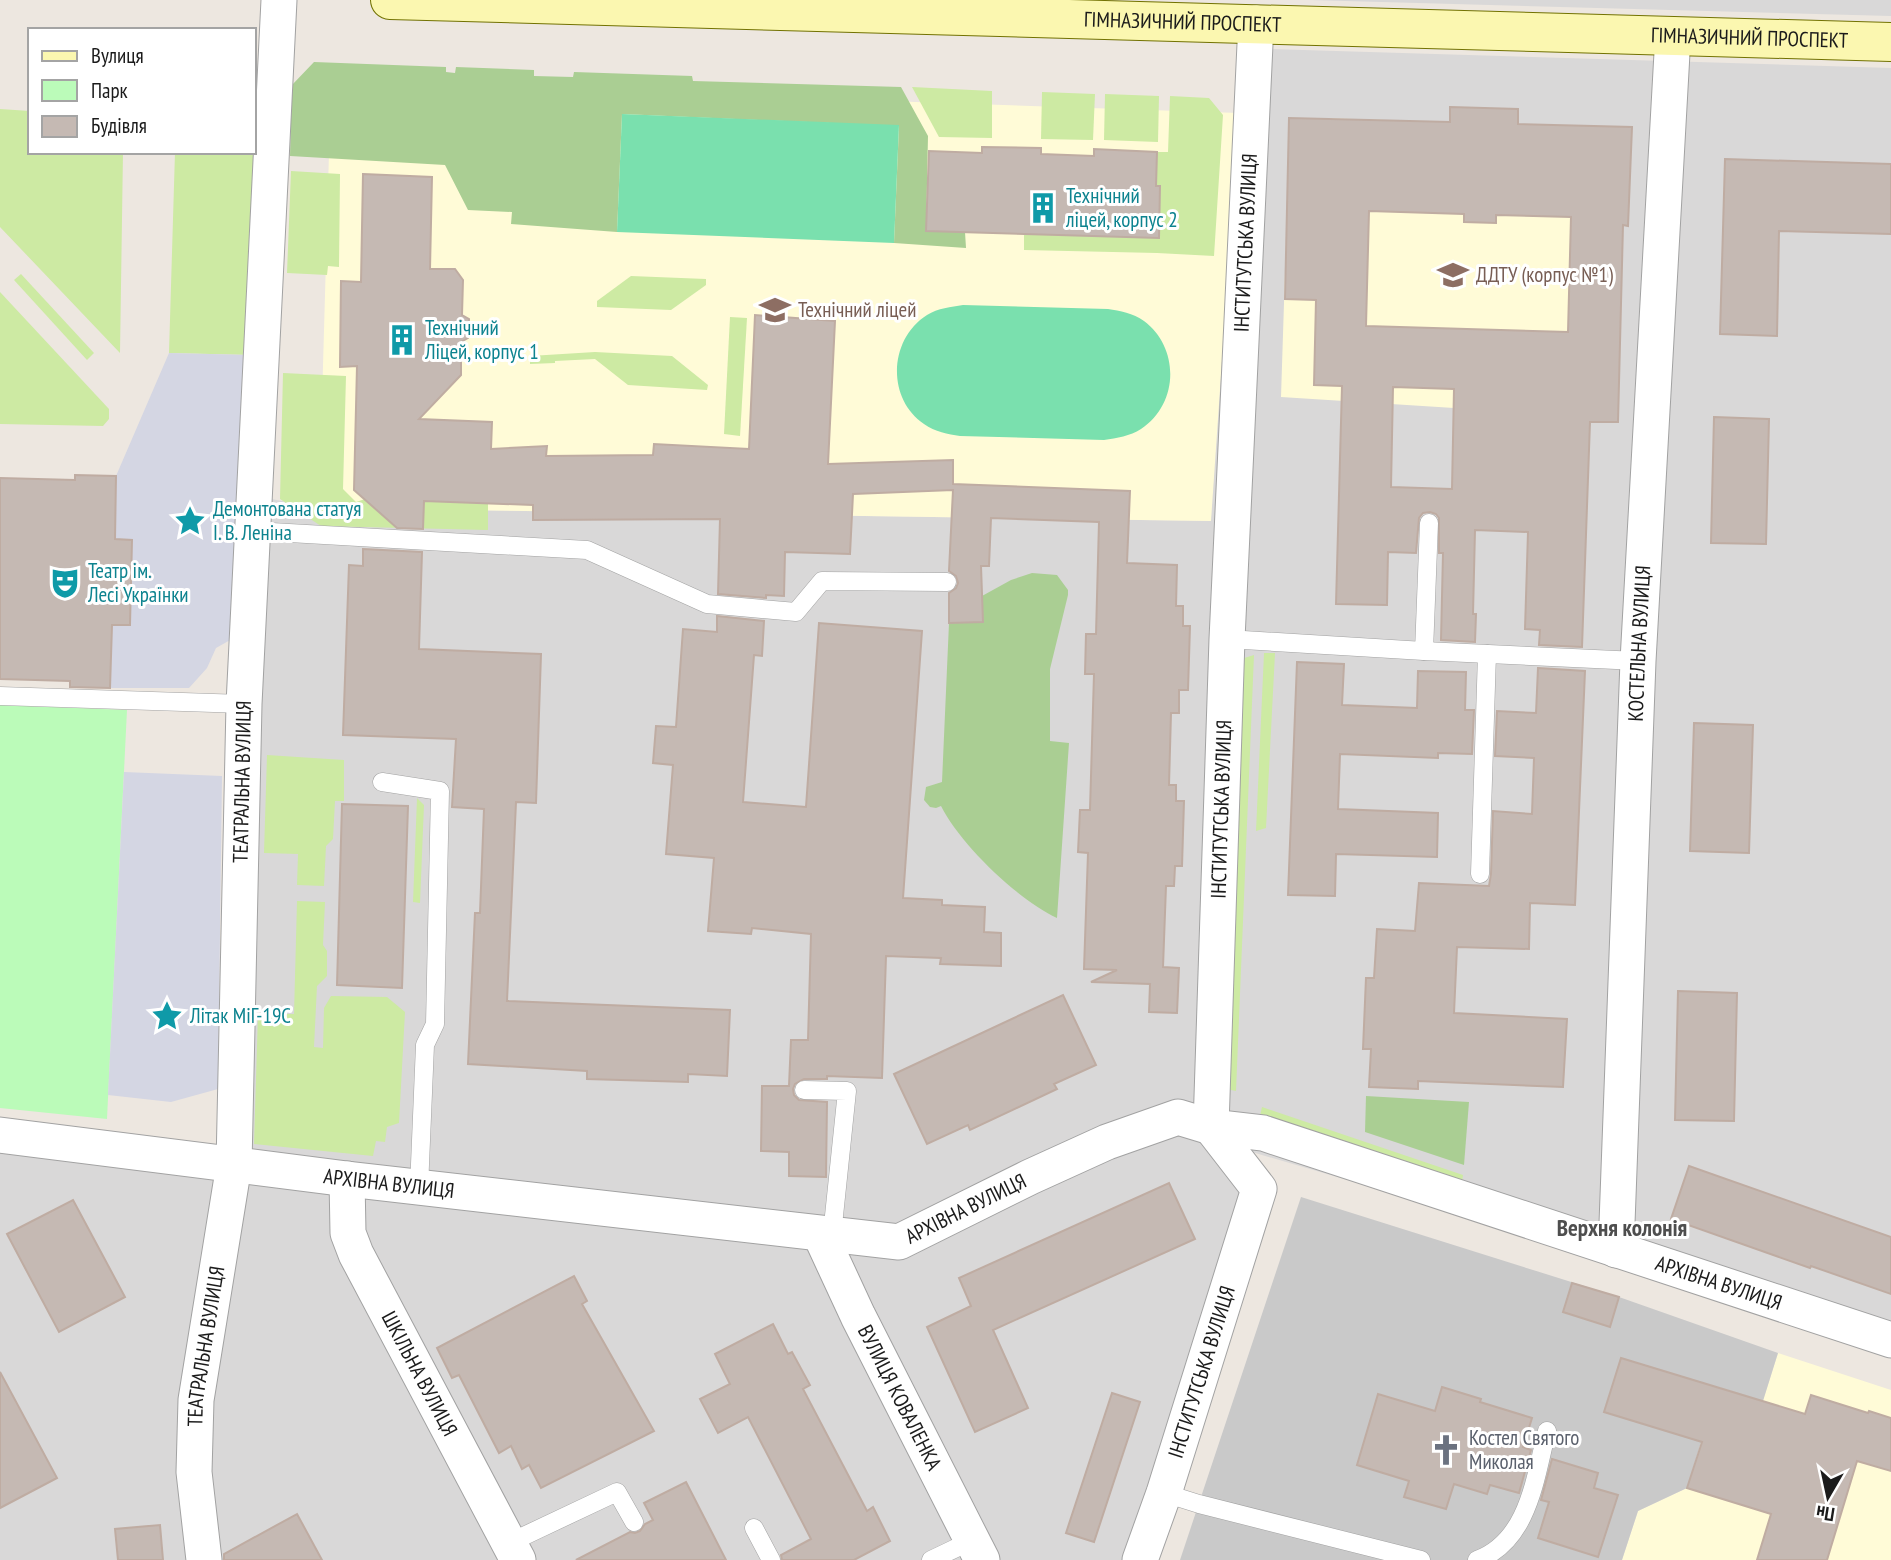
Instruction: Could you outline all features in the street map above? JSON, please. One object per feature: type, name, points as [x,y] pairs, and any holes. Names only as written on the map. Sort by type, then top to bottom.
[{"type":"main road","name":"ГІМНАЗИЧНИЙ ПРОСПЕКТ","points":[[390,0],[847,7],[1256,23],[1891,42]]},
{"type":"street","name":"ТЕАТРАЛЬНА ВУЛИЦЯ","points":[[204,1560],[194,1472],[195,1400],[234,1165],[244,704],[279,0]]},
{"type":"street","name":"ІНСТИТУТСЬКА ВУЛИЦЯ","points":[[1140,1560],[1164,1493],[1259,1189],[1211,1127],[1227,639],[1256,23]]},
{"type":"street","name":"КОСТЕЛЬНА ВУЛИЦЯ","points":[[1616,1251],[1638,661],[1673,35]]},
{"type":"street","name":"АРХІВНА ВУЛИЦЯ","points":[[0,1135],[419,1188],[899,1241],[1107,1142],[1178,1117],[1211,1127],[1263,1133],[1891,1340]]},
{"type":"street","name":"ШКІЛЬНА ВУЛИЦЯ","points":[[347,1179],[348,1233],[356,1254],[513,1552]]},
{"type":"street","name":"ВУЛИЦЯ КОВАЛЕНКА","points":[[826,1234],[858,1316],[978,1550]]},
{"type":"lane","points":[[1423,651],[1429,523]]},
{"type":"lane","points":[[253,531],[587,550],[708,604],[796,612],[822,581],[947,582]]},
{"type":"lane","points":[[1227,639],[1638,661]]},
{"type":"lane","points":[[1480,874],[1487,654]]},
{"type":"lane","points":[[0,696],[244,704]]},
{"type":"lane","points":[[382,782],[440,791],[435,1024],[425,1045],[419,1188]]},
{"type":"lane","points":[[804,1090],[847,1091],[826,1234]]},
{"type":"lane","points":[[1477,1560],[1499,1548],[1522,1519],[1547,1431]]},
{"type":"lane","points":[[513,1552],[617,1492],[634,1522]]},
{"type":"lane","points":[[1164,1493],[1421,1560]]},
{"type":"lane","points":[[754,1528],[771,1560]]},
{"type":"lane","points":[[931,1560],[978,1550]]},
{"type":"shaded area","points":[[1309,0],[1891,0],[1891,16]]},
{"type":"shaded area","points":[[1241,48],[1891,68],[1891,1340],[1252,1152],[1132,1560],[215,1560],[208,1495],[261,497],[319,508],[1210,521]]},
{"type":"shaded area","name":"Технічний ліцей","points":[[331,82],[1239,113],[1211,521],[319,508]]},
{"type":"shaded area","name":"ДДТУ (корпус №1)","points":[[1450,107],[1518,109],[1518,124],[1631,127],[1628,226],[1623,226],[1620,334],[1454,408],[1281,397],[1287,209],[1318,210],[1321,118],[1449,122]]},
{"type":"shaded area","points":[[169,353],[251,355],[232,639],[216,648],[207,668],[189,688],[110,688],[112,625],[130,625],[132,540],[115,539],[116,476]]},
{"type":"shaded area","points":[[124,772],[222,776],[218,1089],[171,1102],[108,1095]]},
{"type":"shaded area","points":[[0,1134],[221,1178],[181,1380],[182,1498],[191,1560],[0,1560]]},
{"type":"shaded area","points":[[1301,1197],[1619,1297],[1778,1353],[1763,1401],[1718,1387],[1687,1488],[1638,1511],[1622,1560],[1180,1560]]},
{"type":"shaded area","points":[[1778,1353],[1891,1390],[1891,1560],[1622,1560],[1638,1511],[1687,1488],[1718,1387],[1763,1400]]},
{"type":"green space","points":[[314,62],[446,67],[446,72],[455,73],[456,67],[534,70],[534,76],[573,77],[574,72],[692,76],[693,81],[901,87],[928,136],[926,230],[965,232],[966,248],[894,243],[899,126],[622,114],[617,232],[511,224],[512,212],[468,210],[445,165],[290,156],[292,85]]},
{"type":"green space","points":[[912,87],[992,91],[992,138],[939,137]]},
{"type":"green space","points":[[1042,92],[1095,94],[1093,140],[1041,139]]},
{"type":"green space","points":[[1105,94],[1159,96],[1158,142],[1104,140]]},
{"type":"green space","points":[[1170,96],[1209,98],[1223,115],[1214,256],[1024,250],[1024,234],[1158,238],[1160,187],[1156,186],[1157,152],[1168,152]]},
{"type":"green space","points":[[0,109],[28,111],[28,154],[123,154],[120,353],[0,227]]},
{"type":"green space","points":[[622,114],[899,125],[894,243],[617,232]]},
{"type":"green space","points":[[256,123],[257,124],[251,355],[169,353],[175,154],[256,154]]},
{"type":"green space","points":[[291,171],[340,174],[339,267],[328,266],[327,275],[287,273]]},
{"type":"green space","points":[[21,274],[94,353],[87,360],[14,280]]},
{"type":"green space","points":[[631,276],[706,279],[706,285],[671,310],[597,307],[597,301]]},
{"type":"green space","points":[[0,292],[109,409],[109,419],[103,426],[0,424]]},
{"type":"green space","points":[[963,305],[1108,309],[1135,316],[1156,332],[1169,360],[1168,391],[1163,405],[1154,418],[1141,429],[1104,440],[960,436],[933,429],[912,413],[903,399],[898,384],[899,353],[905,338],[927,315],[940,309]]},
{"type":"green space","points":[[730,317],[747,318],[740,436],[724,434]]},
{"type":"green space","points":[[595,352],[672,356],[708,385],[707,390],[628,385],[595,359],[530,364],[530,356]]},
{"type":"green space","points":[[283,373],[346,376],[343,489],[356,502],[365,499],[488,503],[488,530],[321,526],[280,499]]},
{"type":"green space","points":[[1032,573],[1057,575],[1068,590],[1050,669],[1050,741],[1069,743],[1057,918],[1008,885],[962,837],[941,806],[930,807],[924,800],[926,787],[942,782],[949,623],[983,622],[982,596],[1011,580]]},
{"type":"green space","points":[[1264,653],[1275,653],[1266,828],[1256,831]]},
{"type":"green space","points":[[1254,655],[1236,1091],[1226,1089],[1241,659]]},
{"type":"green space","points":[[0,705],[127,710],[107,1119],[0,1108]]},
{"type":"green space","points":[[267,755],[344,760],[344,801],[335,801],[333,839],[326,846],[324,886],[297,885],[298,854],[264,853]]},
{"type":"green space","points":[[417,798],[424,805],[420,903],[413,902]]},
{"type":"green space","points":[[297,901],[325,902],[323,945],[327,951],[327,976],[317,986],[314,1047],[323,1048],[324,1008],[331,996],[387,997],[405,1012],[399,1123],[387,1127],[385,1142],[376,1141],[373,1156],[254,1144],[258,1014],[294,1014]]},
{"type":"green space","points":[[1366,1096],[1469,1102],[1464,1165],[1365,1132]]},
{"type":"green space","points":[[1262,1107],[1463,1175],[1462,1182],[1260,1116]]},
{"type":"building","points":[[1450,107],[1518,109],[1518,124],[1632,127],[1628,226],[1623,225],[1618,422],[1590,422],[1582,647],[1539,645],[1540,630],[1525,629],[1528,532],[1475,530],[1475,642],[1441,640],[1443,553],[1439,553],[1439,518],[1430,512],[1423,513],[1419,518],[1416,553],[1388,552],[1387,605],[1336,604],[1342,386],[1314,385],[1316,300],[1285,299],[1289,118],[1450,122]],"holes":[[[1369,211],[1464,214],[1464,222],[1496,223],[1496,215],[1571,217],[1568,332],[1366,326]],[[1393,387],[1454,389],[1452,489],[1391,487]]]},
{"type":"building","name":"Технічний ліцей, корпус 2","points":[[982,147],[1041,148],[1041,154],[1094,156],[1094,149],[1157,152],[1156,186],[1160,186],[1159,238],[926,231],[929,151],[982,153]]},
{"type":"building","points":[[1725,159],[1891,164],[1891,234],[1779,231],[1777,336],[1720,334]]},
{"type":"building","points":[[363,174],[432,177],[430,269],[455,269],[463,280],[462,315],[469,319],[468,338],[461,342],[461,375],[419,419],[492,422],[491,449],[547,446],[546,456],[653,455],[654,444],[749,449],[755,315],[835,321],[828,464],[953,460],[953,484],[1130,491],[1127,563],[1177,565],[1176,606],[1183,606],[1183,626],[1190,626],[1188,690],[1179,690],[1179,713],[1171,713],[1169,785],[1176,785],[1176,801],[1184,801],[1182,866],[1175,866],[1174,886],[1166,886],[1163,967],[1179,968],[1177,1013],[1149,1012],[1150,984],[1091,982],[1117,970],[1084,969],[1088,853],[1078,852],[1080,810],[1090,810],[1094,674],[1085,674],[1086,634],[1096,634],[1099,522],[991,518],[989,566],[981,566],[983,622],[949,623],[949,593],[958,583],[956,576],[949,571],[953,490],[853,494],[850,554],[785,552],[784,596],[766,595],[766,598],[718,594],[720,519],[533,520],[533,505],[424,501],[423,529],[397,528],[354,490],[357,366],[340,367],[341,281],[361,282]]},
{"type":"building","points":[[1714,417],[1769,419],[1766,544],[1711,543]]},
{"type":"building","name":"Театр ім. Лесі Українки","points":[[75,475],[116,476],[115,539],[132,540],[130,625],[112,625],[110,688],[70,687],[70,681],[0,679],[0,478],[75,480]]},
{"type":"building","points":[[363,549],[422,552],[419,649],[541,654],[536,803],[516,802],[507,1001],[730,1010],[727,1076],[688,1074],[688,1082],[587,1079],[587,1071],[468,1064],[475,913],[480,913],[484,809],[452,807],[456,739],[343,735],[349,565],[363,566]]},
{"type":"building","points":[[717,616],[764,621],[762,656],[754,655],[743,802],[806,807],[819,623],[922,631],[903,898],[942,900],[942,905],[985,907],[984,932],[1001,933],[1001,966],[940,964],[941,958],[886,956],[882,1078],[827,1076],[827,1079],[804,1079],[795,1084],[793,1089],[799,1100],[827,1102],[826,1177],[789,1176],[789,1152],[761,1151],[762,1086],[789,1086],[791,1040],[808,1040],[811,934],[752,928],[751,934],[708,931],[714,858],[666,854],[673,765],[653,763],[656,726],[676,727],[683,629],[717,632]]},
{"type":"building","points":[[1297,662],[1344,664],[1342,705],[1417,708],[1418,671],[1466,672],[1465,710],[1474,710],[1472,754],[1438,753],[1438,758],[1340,754],[1338,809],[1438,813],[1437,857],[1336,854],[1335,896],[1288,895]]},
{"type":"building","points":[[1538,668],[1585,671],[1575,905],[1530,903],[1529,949],[1457,947],[1454,1013],[1567,1019],[1563,1087],[1418,1081],[1418,1089],[1369,1087],[1371,1049],[1363,1049],[1366,978],[1374,978],[1377,929],[1415,931],[1419,883],[1489,886],[1493,811],[1532,814],[1534,758],[1495,756],[1497,711],[1536,713]]},
{"type":"building","points":[[1694,723],[1753,725],[1749,853],[1690,851]]},
{"type":"building","points":[[342,804],[408,806],[402,988],[337,985]]},
{"type":"building","points":[[1678,991],[1737,993],[1734,1121],[1675,1120]]},
{"type":"building","points":[[1063,995],[1096,1065],[1054,1084],[1057,1089],[970,1130],[968,1125],[927,1144],[894,1074]]},
{"type":"building","points":[[1689,1166],[1891,1237],[1891,1294],[1671,1219]]},
{"type":"building","points":[[1169,1183],[1195,1239],[993,1330],[1028,1408],[975,1432],[927,1327],[971,1306],[959,1278]]},
{"type":"building","points":[[73,1200],[125,1297],[59,1332],[7,1234]]},
{"type":"building","points":[[574,1276],[587,1301],[582,1304],[654,1431],[541,1488],[529,1465],[522,1469],[511,1446],[499,1453],[459,1375],[452,1378],[437,1348]]},
{"type":"building","points":[[1572,1283],[1619,1297],[1610,1327],[1563,1312]]},
{"type":"building","points":[[773,1324],[788,1354],[792,1352],[810,1385],[803,1389],[867,1511],[873,1507],[890,1541],[854,1560],[782,1560],[781,1555],[811,1539],[748,1417],[718,1433],[700,1399],[730,1384],[715,1354]]},
{"type":"building","points":[[1621,1358],[1805,1414],[1811,1395],[1891,1418],[1891,1471],[1857,1461],[1827,1560],[1757,1560],[1771,1514],[1687,1488],[1702,1442],[1604,1412]]},
{"type":"building","points":[[0,1372],[57,1478],[0,1508]]},
{"type":"building","name":"Костел Святого Миколая","points":[[1442,1387],[1532,1418],[1523,1447],[1531,1450],[1519,1493],[1490,1485],[1487,1494],[1454,1484],[1446,1509],[1404,1497],[1409,1481],[1357,1465],[1378,1394],[1435,1411]]},
{"type":"building","points":[[1112,1393],[1140,1402],[1094,1542],[1066,1533]]},
{"type":"building","points":[[1552,1459],[1598,1473],[1594,1488],[1618,1495],[1598,1557],[1538,1538],[1549,1502],[1541,1500]]},
{"type":"building","points":[[686,1482],[726,1560],[576,1560],[630,1532],[640,1531],[645,1524],[653,1520],[644,1503]]},
{"type":"building","points":[[297,1514],[322,1560],[224,1560],[224,1554]]},
{"type":"building","points":[[160,1525],[163,1560],[118,1560],[115,1529]]},
{"type":"place","name":"Технічний ліцей, корпус 2","points":[[1043,208]]},
{"type":"place","name":"ДДТУ (корпус №1)","points":[[1453,275]]},
{"type":"place","name":"Технічний ліцей","points":[[775,310]]},
{"type":"place","name":"Технічний Ліцей, корпус 1","points":[[402,340]]},
{"type":"place","name":"Демонтована статуя І. В. Леніна","points":[[190,521]]},
{"type":"place","name":"Театр ім. Лесі Українки","points":[[65,583]]},
{"type":"place","name":"Літак МіГ-19С","points":[[167,1016]]},
{"type":"place","name":"Костел Святого Миколая","points":[[1446,1450]]},
{"type":"district","name":"Верхня колонія","points":[[1622,1228]]}]
